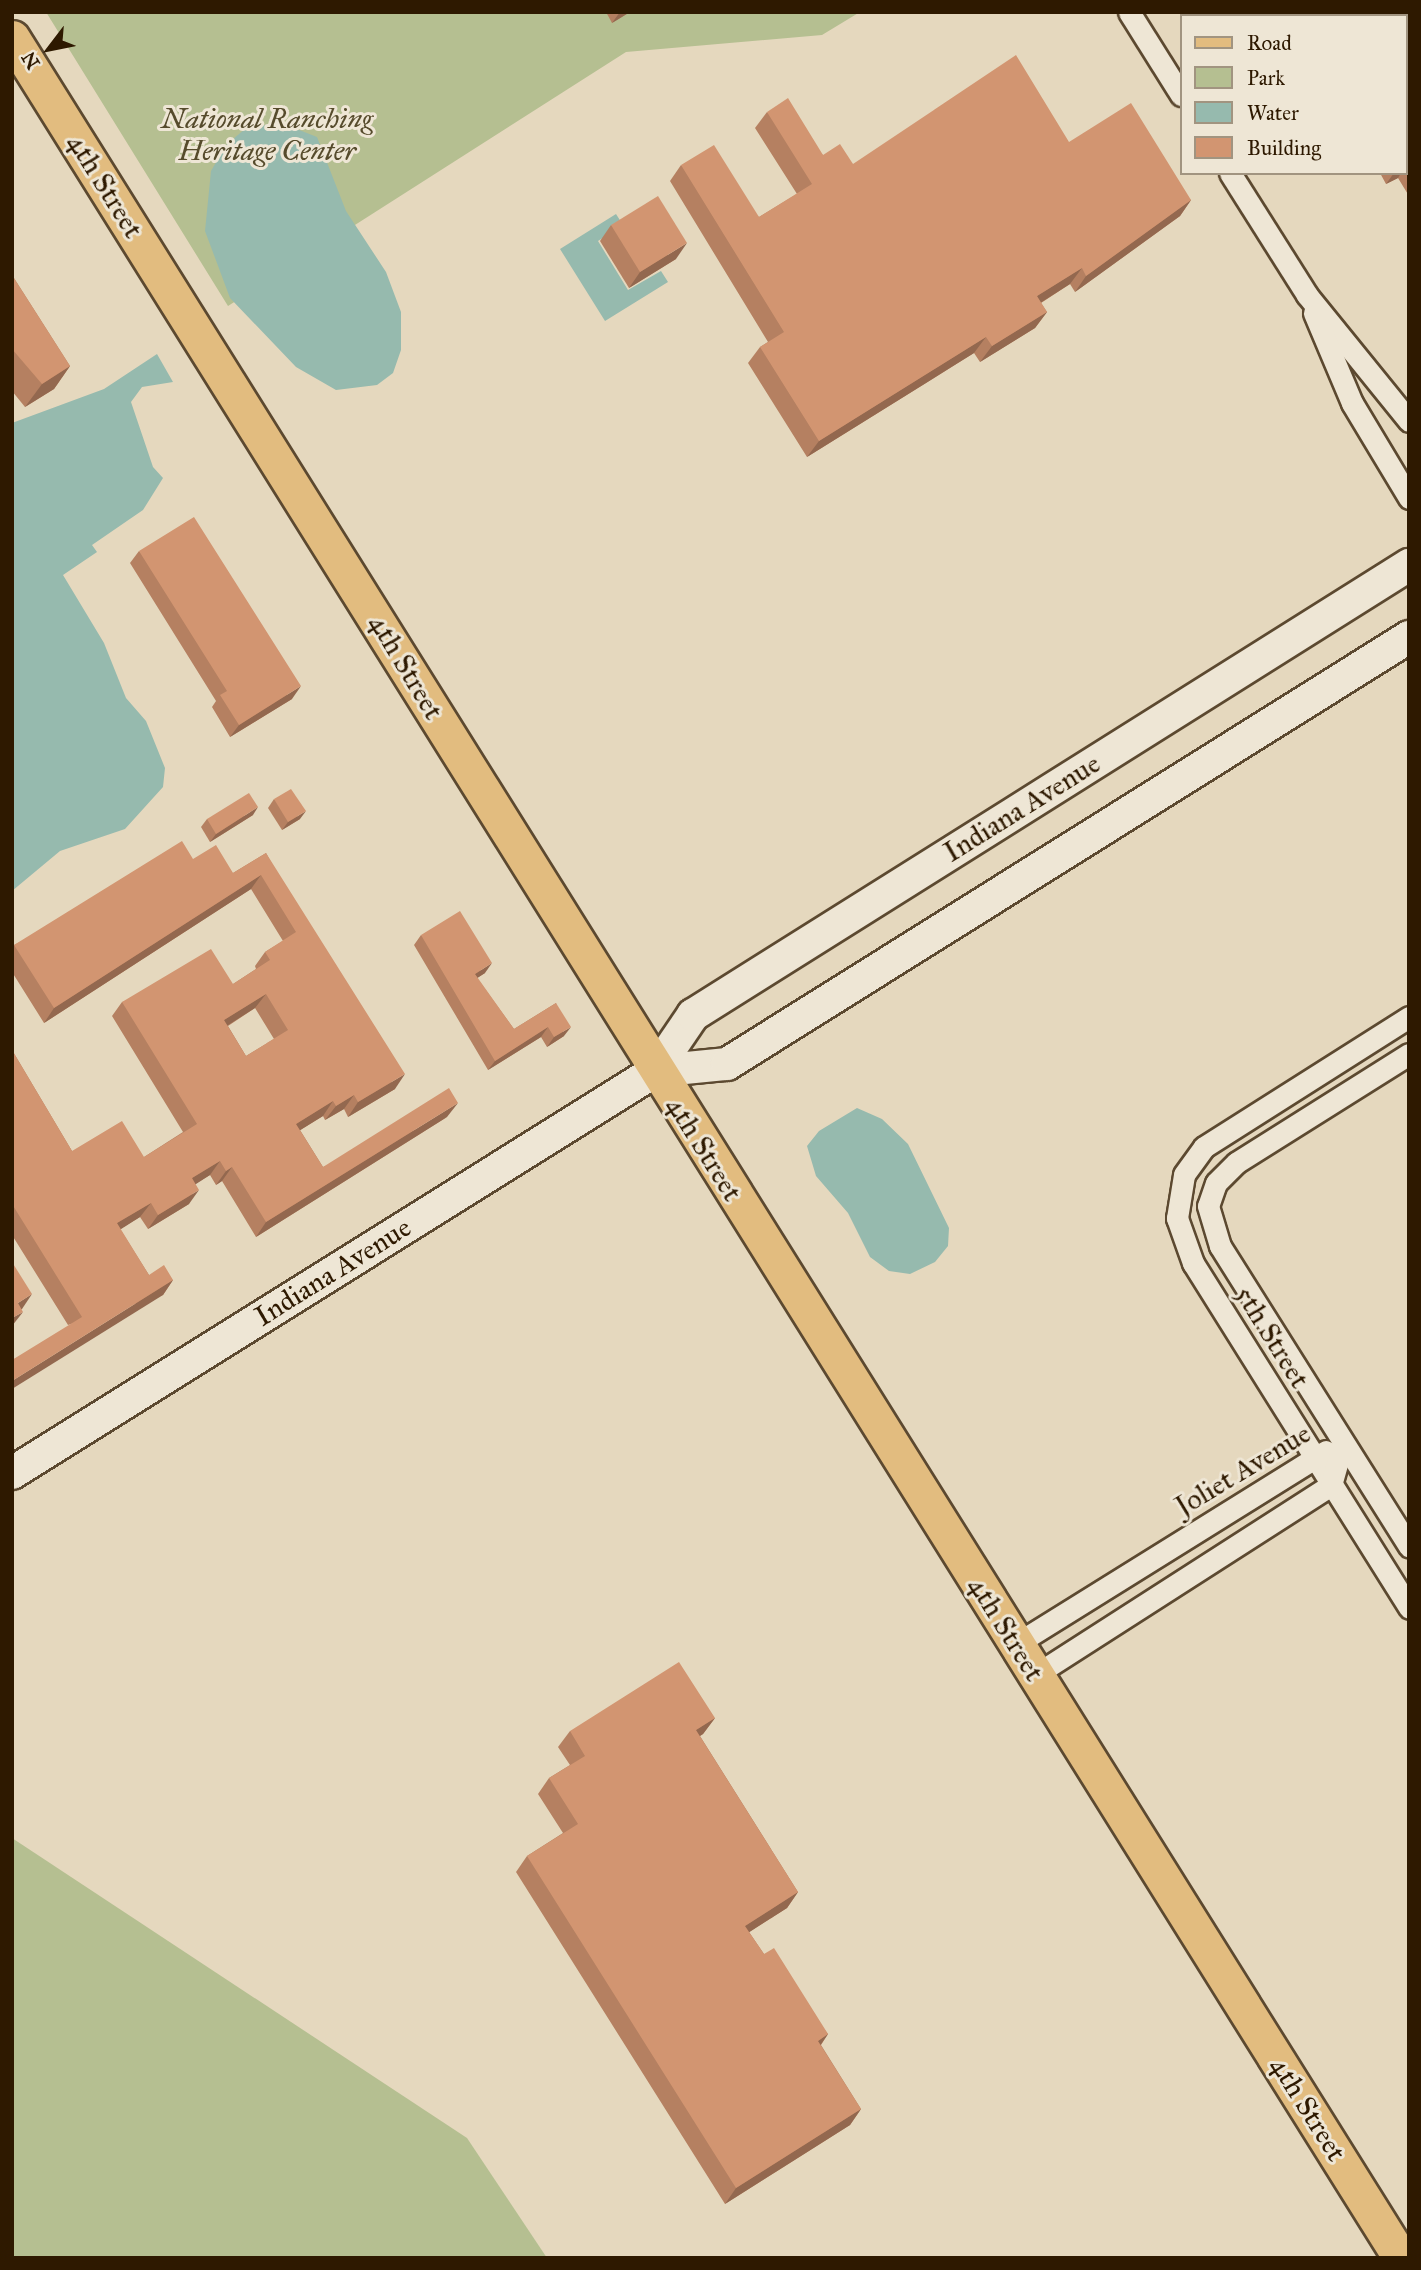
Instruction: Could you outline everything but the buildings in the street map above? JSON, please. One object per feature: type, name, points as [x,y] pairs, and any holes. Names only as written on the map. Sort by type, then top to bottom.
[{"type":"main road","name":"4th Street","points":[[12,38],[655,1071],[1401,2258]]},
{"type":"street","points":[[1129,12],[1180,93]]},
{"type":"street","points":[[1231,175],[1307,295],[1409,421]]},
{"type":"street","points":[[1307,295],[1352,403],[1409,498]]},
{"type":"street","name":"Indiana Avenue","points":[[12,1473],[655,1071],[693,1015],[1409,565]]},
{"type":"street","name":"Indiana Avenue","points":[[655,1071],[727,1064],[1409,637]]},
{"type":"street","name":"5th Street","points":[[1409,1017],[1204,1147],[1178,1196],[1186,1252],[1409,1608]]},
{"type":"street","name":"5th Street","points":[[1409,1054],[1236,1163],[1209,1197],[1214,1237],[1409,1546]]},
{"type":"street","name":"Joliet Avenue","points":[[1016,1644],[1314,1456],[1343,1443]]},
{"type":"street","name":"Joliet Avenue","points":[[1035,1675],[1331,1485],[1343,1443]]},
{"type":"green space","name":"National Ranching Heritage Center","points":[[46,12],[860,12],[822,35],[626,52],[228,306]]},
{"type":"green space","points":[[12,1838],[467,2138],[547,2258],[12,2258]]},
{"type":"water","points":[[279,122],[317,137],[346,211],[386,272],[401,312],[401,350],[393,373],[377,385],[336,390],[296,367],[230,298],[205,231],[211,171],[226,145],[245,129]]},
{"type":"water","points":[[616,214],[623,225],[598,241],[628,290],[661,271],[668,282],[605,321],[560,249]]},
{"type":"water","points":[[157,354],[173,382],[142,387],[131,402],[153,467],[163,478],[143,510],[92,545],[97,552],[63,575],[104,643],[126,698],[146,721],[165,768],[163,787],[125,829],[60,851],[12,891],[12,423],[104,389]]},
{"type":"water","points":[[857,1108],[882,1119],[908,1144],[949,1228],[948,1246],[935,1262],[910,1274],[889,1271],[870,1257],[848,1213],[816,1176],[807,1146],[819,1131]]}]
